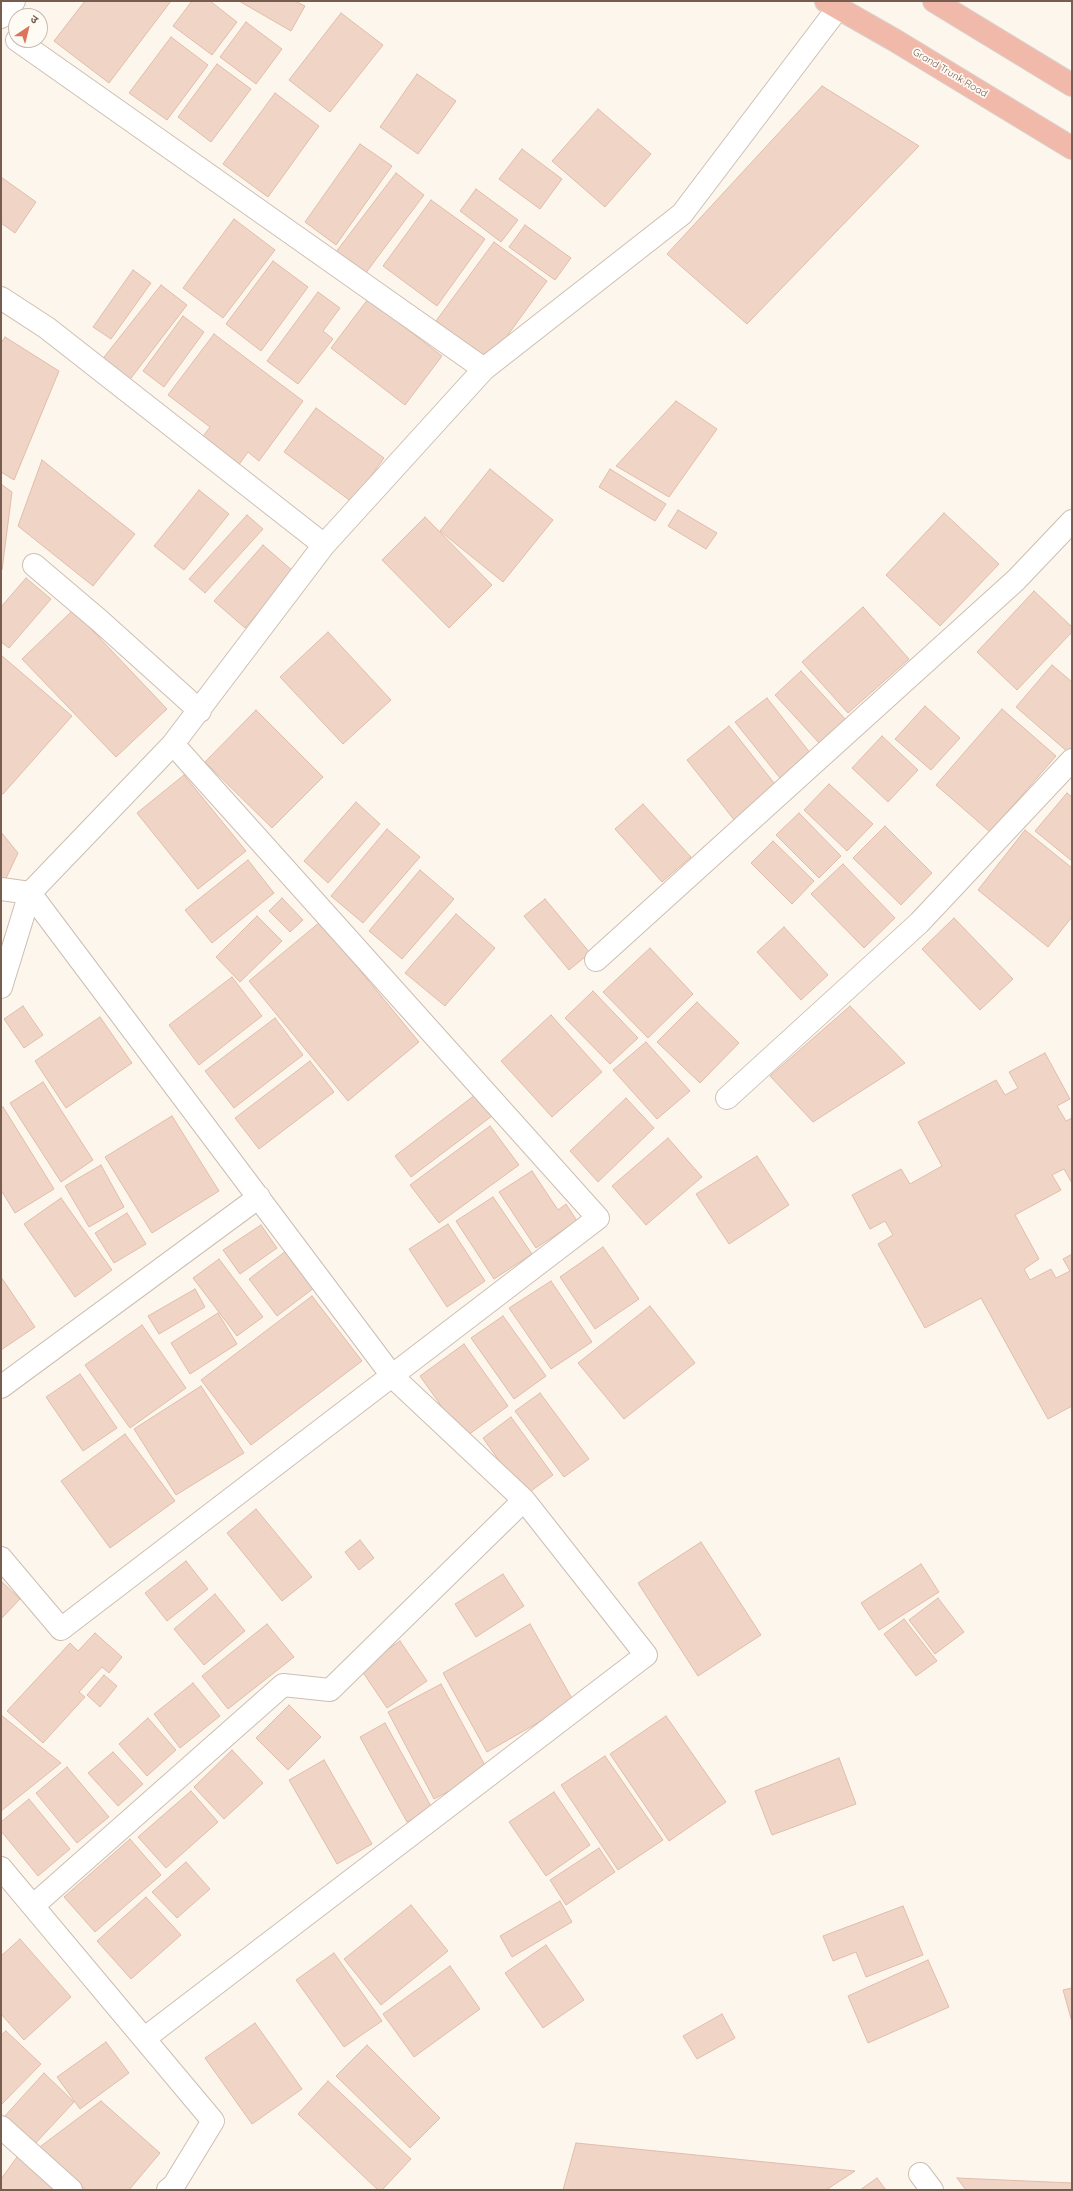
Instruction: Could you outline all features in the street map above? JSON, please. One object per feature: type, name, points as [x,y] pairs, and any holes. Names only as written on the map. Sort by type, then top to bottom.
[{"type":"highway","points":[[934,1],[1072,85]]},
{"type":"highway","name":"Grand Trunk Road","points":[[832,4],[1072,148]]},
{"type":"street","points":[[1,16],[14,1]]},
{"type":"street","points":[[1,987],[30,893],[174,744],[324,545],[484,369],[682,214],[832,4]]},
{"type":"street","points":[[28,48],[484,369]]},
{"type":"street","points":[[1,298],[47,328],[324,545]]},
{"type":"street","points":[[596,960],[1016,580],[1072,521]]},
{"type":"street","points":[[34,565],[100,621],[200,711]]},
{"type":"street","points":[[1,1558],[61,1629],[393,1377],[598,1218],[174,744]]},
{"type":"street","points":[[727,1098],[919,924],[1072,760]]},
{"type":"street","points":[[1,889],[30,893],[260,1197],[393,1377],[524,1500],[646,1655],[145,2038]]},
{"type":"street","points":[[1,1387],[260,1197]]},
{"type":"street","points":[[34,1905],[283,1686],[330,1690],[524,1500]]},
{"type":"street","points":[[1,1868],[34,1905],[213,2120],[174,2185],[168,2190]]},
{"type":"street","points":[[1,2127],[71,2190]]},
{"type":"building","points":[[85,1],[171,1],[109,83],[54,41]]},
{"type":"building","points":[[192,1],[210,1],[237,22],[212,55],[173,26]]},
{"type":"building","points":[[239,1],[295,1],[305,6],[291,31]]},
{"type":"building","points":[[341,13],[383,45],[330,112],[289,80]]},
{"type":"building","points":[[246,22],[282,49],[256,84],[220,57]]},
{"type":"building","points":[[171,37],[208,65],[167,120],[129,93]]},
{"type":"building","points":[[217,64],[251,89],[211,142],[178,117]]},
{"type":"building","points":[[417,74],[456,101],[418,154],[380,127]]},
{"type":"building","points":[[822,86],[919,146],[747,324],[667,254]]},
{"type":"building","points":[[275,93],[319,126],[268,197],[223,164]]},
{"type":"building","points":[[598,109],[651,154],[605,207],[552,161]]},
{"type":"building","points":[[360,144],[392,166],[336,245],[305,222]]},
{"type":"building","points":[[522,149],[562,179],[540,209],[499,179]]},
{"type":"building","points":[[396,173],[424,195],[365,274],[336,252]]},
{"type":"building","points":[[1,177],[36,202],[15,233],[1,223]]},
{"type":"building","points":[[476,189],[518,220],[501,242],[460,211]]},
{"type":"building","points":[[431,200],[485,239],[437,306],[383,266]]},
{"type":"building","points":[[234,219],[275,250],[223,318],[183,288]]},
{"type":"building","points":[[525,225],[571,258],[555,280],[509,247]]},
{"type":"building","points":[[494,242],[547,281],[489,361],[436,321]]},
{"type":"building","points":[[273,261],[308,287],[261,351],[226,324]]},
{"type":"building","points":[[133,270],[151,283],[111,339],[93,327]]},
{"type":"building","points":[[161,285],[187,305],[128,382],[101,361]]},
{"type":"building","points":[[318,292],[340,308],[323,331],[333,339],[298,384],[267,361]]},
{"type":"building","points":[[368,299],[442,356],[405,405],[331,348]]},
{"type":"building","points":[[183,316],[204,332],[164,387],[143,371]]},
{"type":"building","points":[[214,334],[303,401],[259,461],[248,452],[235,470],[198,443],[210,427],[168,395]]},
{"type":"building","points":[[5,337],[59,371],[14,480],[1,472],[1,343]]},
{"type":"building","points":[[676,401],[717,429],[669,497],[616,466]]},
{"type":"building","points":[[316,408],[384,458],[352,502],[284,452]]},
{"type":"building","points":[[42,460],[135,534],[93,586],[18,526]]},
{"type":"building","points":[[490,469],[553,520],[503,582],[440,531]]},
{"type":"building","points":[[610,469],[666,504],[655,521],[599,487]]},
{"type":"building","points":[[1,484],[12,492],[2,570],[1,569]]},
{"type":"building","points":[[199,490],[229,514],[184,570],[154,546]]},
{"type":"building","points":[[678,510],[717,533],[706,549],[668,526]]},
{"type":"building","points":[[944,513],[999,564],[940,626],[886,575]]},
{"type":"building","points":[[247,515],[263,529],[205,593],[189,579]]},
{"type":"building","points":[[425,517],[492,585],[449,628],[382,560]]},
{"type":"building","points":[[263,545],[294,572],[245,628],[214,601]]},
{"type":"building","points":[[26,578],[51,599],[9,648],[1,642],[1,607]]},
{"type":"building","points":[[1034,591],[1072,627],[1072,632],[1017,690],[977,652]]},
{"type":"building","points":[[863,607],[909,659],[848,713],[802,662]]},
{"type":"building","points":[[73,610],[167,709],[116,757],[22,659]]},
{"type":"building","points":[[328,632],[391,700],[343,744],[280,677]]},
{"type":"building","points":[[1,655],[72,716],[3,794],[1,793]]},
{"type":"building","points":[[1052,665],[1072,682],[1072,749],[1069,753],[1016,707]]},
{"type":"building","points":[[801,671],[846,720],[820,744],[775,695]]},
{"type":"building","points":[[767,698],[811,754],[780,778],[735,722]]},
{"type":"building","points":[[925,706],[960,738],[931,770],[895,739]]},
{"type":"building","points":[[1002,709],[1056,756],[990,832],[936,785]]},
{"type":"building","points":[[256,710],[323,777],[272,828],[205,762]]},
{"type":"building","points":[[729,726],[778,788],[735,821],[687,760]]},
{"type":"building","points":[[882,736],[918,770],[888,802],[852,768]]},
{"type":"building","points":[[184,775],[246,851],[198,889],[137,813]]},
{"type":"building","points":[[829,784],[873,824],[847,851],[804,810]]},
{"type":"building","points":[[1067,793],[1072,797],[1072,861],[1035,831]]},
{"type":"building","points":[[356,802],[380,824],[328,883],[304,861]]},
{"type":"building","points":[[643,804],[691,857],[662,882],[615,829]]},
{"type":"building","points":[[799,813],[841,856],[819,878],[776,835]]},
{"type":"building","points":[[885,826],[932,873],[901,905],[853,858]]},
{"type":"building","points":[[387,829],[420,857],[363,923],[331,896]]},
{"type":"building","points":[[1025,830],[1072,868],[1072,917],[1048,947],[978,890]]},
{"type":"building","points":[[1,832],[18,853],[1,889]]},
{"type":"building","points":[[773,841],[814,881],[792,904],[751,863]]},
{"type":"building","points":[[248,860],[274,893],[212,943],[185,910]]},
{"type":"building","points":[[843,864],[895,918],[864,948],[811,894]]},
{"type":"building","points":[[420,870],[454,899],[402,959],[369,931]]},
{"type":"building","points":[[282,898],[303,920],[290,932],[269,911]]},
{"type":"building","points":[[545,899],[590,953],[569,970],[524,916]]},
{"type":"building","points":[[456,914],[495,948],[445,1006],[405,973]]},
{"type":"building","points":[[257,916],[282,941],[240,982],[216,957]]},
{"type":"building","points":[[954,918],[1013,979],[980,1010],[922,949]]},
{"type":"building","points":[[320,922],[419,1042],[348,1101],[249,981]]},
{"type":"building","points":[[784,927],[828,975],[801,1000],[757,952]]},
{"type":"building","points":[[650,948],[693,994],[648,1038],[603,992]]},
{"type":"building","points":[[232,977],[262,1016],[199,1065],[169,1025]]},
{"type":"building","points":[[593,991],[638,1038],[610,1064],[565,1018]]},
{"type":"building","points":[[697,1002],[739,1043],[700,1083],[657,1042]]},
{"type":"building","points":[[23,1006],[43,1035],[24,1048],[4,1019]]},
{"type":"building","points":[[850,1006],[905,1063],[813,1122],[770,1076]]},
{"type":"building","points":[[551,1015],[602,1072],[552,1117],[501,1061]]},
{"type":"building","points":[[100,1017],[132,1063],[66,1108],[35,1061]]},
{"type":"building","points":[[275,1018],[303,1055],[234,1108],[205,1071]]},
{"type":"building","points":[[646,1042],[690,1091],[657,1119],[613,1070]]},
{"type":"building","points":[[1045,1053],[1070,1099],[1057,1106],[1066,1121],[1072,1118],[1072,1183],[1064,1169],[1052,1175],[1061,1190],[1015,1215],[1039,1259],[1024,1269],[1030,1280],[1051,1269],[1056,1278],[1070,1271],[1063,1259],[1072,1254],[1072,1406],[1048,1419],[981,1298],[925,1328],[878,1244],[893,1235],[885,1221],[870,1229],[852,1195],[901,1169],[910,1184],[942,1166],[918,1122],[996,1080],[1005,1095],[1018,1088],[1009,1072]]},
{"type":"building","points":[[310,1061],[334,1092],[259,1149],[235,1118]]},
{"type":"building","points":[[43,1082],[93,1160],[61,1182],[10,1103]]},
{"type":"building","points":[[475,1095],[492,1116],[411,1177],[395,1156]]},
{"type":"building","points":[[626,1098],[654,1128],[598,1182],[570,1151]]},
{"type":"building","points":[[3,1107],[54,1189],[15,1213],[1,1190],[1,1108]]},
{"type":"building","points":[[172,1116],[219,1191],[152,1233],[105,1157]]},
{"type":"building","points":[[490,1126],[519,1165],[439,1223],[410,1185]]},
{"type":"building","points":[[668,1138],[702,1177],[646,1225],[612,1186]]},
{"type":"building","points":[[757,1156],[789,1205],[729,1244],[696,1194]]},
{"type":"building","points":[[101,1165],[124,1207],[89,1227],[65,1186]]},
{"type":"building","points":[[532,1171],[558,1210],[566,1204],[577,1221],[536,1248],[499,1192]]},
{"type":"building","points":[[493,1197],[532,1254],[494,1279],[456,1221]]},
{"type":"building","points":[[61,1198],[112,1270],[75,1297],[24,1224]]},
{"type":"building","points":[[127,1213],[146,1244],[114,1263],[95,1233]]},
{"type":"building","points":[[448,1224],[485,1281],[447,1307],[409,1249]]},
{"type":"building","points":[[261,1225],[277,1248],[240,1274],[223,1250]]},
{"type":"building","points":[[603,1247],[639,1299],[595,1329],[560,1277]]},
{"type":"building","points":[[286,1251],[314,1288],[277,1316],[249,1279]]},
{"type":"building","points":[[219,1259],[263,1317],[237,1336],[193,1278]]},
{"type":"building","points":[[1,1277],[35,1327],[1,1350]]},
{"type":"building","points":[[551,1281],[592,1342],[551,1369],[509,1308]]},
{"type":"building","points":[[195,1289],[205,1307],[159,1334],[148,1316]]},
{"type":"building","points":[[312,1296],[362,1361],[251,1445],[201,1380]]},
{"type":"building","points":[[650,1306],[695,1363],[624,1419],[578,1363]]},
{"type":"building","points":[[218,1313],[237,1344],[190,1374],[171,1343]]},
{"type":"building","points":[[503,1316],[546,1376],[514,1399],[471,1338]]},
{"type":"building","points":[[142,1325],[186,1388],[130,1428],[85,1365]]},
{"type":"building","points":[[464,1344],[508,1406],[464,1438],[420,1376]]},
{"type":"building","points":[[80,1374],[117,1428],[83,1451],[46,1397]]},
{"type":"building","points":[[201,1386],[244,1453],[176,1495],[134,1429]]},
{"type":"building","points":[[540,1393],[589,1459],[564,1477],[515,1411]]},
{"type":"building","points":[[511,1417],[553,1475],[524,1496],[483,1438]]},
{"type":"building","points":[[125,1434],[175,1501],[110,1548],[61,1481]]},
{"type":"building","points":[[256,1509],[312,1577],[282,1601],[227,1533]]},
{"type":"building","points":[[360,1540],[374,1558],[359,1570],[345,1552]]},
{"type":"building","points":[[701,1542],[761,1635],[698,1676],[638,1583]]},
{"type":"building","points":[[186,1561],[208,1589],[167,1621],[145,1593]]},
{"type":"building","points":[[921,1564],[939,1592],[879,1630],[861,1603]]},
{"type":"building","points":[[503,1574],[524,1606],[476,1637],[455,1604]]},
{"type":"building","points":[[1,1581],[20,1599],[1,1619]]},
{"type":"building","points":[[215,1594],[245,1631],[204,1665],[174,1629]]},
{"type":"building","points":[[938,1598],[964,1632],[935,1654],[909,1620]]},
{"type":"building","points":[[904,1619],[937,1661],[916,1676],[884,1634]]},
{"type":"building","points":[[267,1624],[294,1657],[228,1709],[202,1676]]},
{"type":"building","points":[[530,1624],[574,1702],[487,1752],[443,1673]]},
{"type":"building","points":[[95,1633],[122,1657],[109,1673],[102,1667],[79,1692],[85,1697],[43,1743],[7,1711],[70,1643],[78,1651]]},
{"type":"building","points":[[400,1641],[427,1681],[387,1708],[360,1668]]},
{"type":"building","points":[[104,1675],[117,1686],[100,1707],[87,1695]]},
{"type":"building","points":[[193,1683],[220,1716],[180,1748],[154,1714]]},
{"type":"building","points":[[441,1684],[488,1771],[434,1799],[388,1712]]},
{"type":"building","points":[[289,1705],[321,1737],[288,1770],[256,1738]]},
{"type":"building","points":[[1,1715],[61,1763],[1,1811]]},
{"type":"building","points":[[666,1716],[726,1802],[669,1841],[610,1754]]},
{"type":"building","points":[[148,1718],[176,1750],[147,1776],[119,1744]]},
{"type":"building","points":[[385,1723],[432,1808],[407,1822],[360,1737]]},
{"type":"building","points":[[232,1750],[263,1783],[224,1819],[194,1787]]},
{"type":"building","points":[[113,1752],[143,1784],[118,1806],[88,1773]]},
{"type":"building","points":[[605,1756],[663,1840],[618,1870],[561,1785]]},
{"type":"building","points":[[839,1758],[856,1804],[772,1835],[755,1791]]},
{"type":"building","points":[[324,1760],[372,1844],[337,1864],[289,1780]]},
{"type":"building","points":[[67,1767],[109,1817],[77,1843],[36,1793]]},
{"type":"building","points":[[191,1791],[218,1822],[166,1868],[138,1837]]},
{"type":"building","points":[[554,1792],[590,1845],[546,1876],[509,1822]]},
{"type":"building","points":[[29,1799],[70,1849],[38,1876],[1,1831],[1,1822]]},
{"type":"building","points":[[130,1839],[161,1875],[95,1932],[64,1897]]},
{"type":"building","points":[[599,1848],[615,1872],[566,1905],[550,1880]]},
{"type":"building","points":[[186,1862],[210,1889],[177,1918],[152,1892]]},
{"type":"building","points":[[146,1897],[181,1935],[131,1979],[97,1941]]},
{"type":"building","points":[[560,1901],[572,1922],[512,1957],[500,1936]]},
{"type":"building","points":[[411,1905],[448,1951],[381,2005],[344,1959]]},
{"type":"building","points":[[903,1906],[923,1955],[866,1977],[856,1952],[833,1961],[823,1936]]},
{"type":"building","points":[[20,1939],[71,1997],[24,2040],[1,2014],[1,1956]]},
{"type":"building","points":[[546,1945],[584,2000],[543,2028],[505,1973]]},
{"type":"building","points":[[334,1953],[382,2021],[344,2047],[296,1980]]},
{"type":"building","points":[[928,1960],[949,2007],[868,2043],[848,1996]]},
{"type":"building","points":[[450,1966],[480,2009],[414,2057],[383,2014]]},
{"type":"building","points":[[1072,1988],[1072,2022],[1063,1990]]},
{"type":"building","points":[[722,2014],[735,2038],[697,2059],[683,2036]]},
{"type":"building","points":[[255,2023],[302,2089],[252,2124],[205,2058]]},
{"type":"building","points":[[6,2031],[41,2064],[1,2105],[1,2035]]},
{"type":"building","points":[[106,2042],[129,2073],[80,2109],[57,2077]]},
{"type":"building","points":[[367,2045],[440,2118],[410,2148],[336,2076]]},
{"type":"building","points":[[44,2073],[74,2102],[33,2146],[3,2118]]},
{"type":"building","points":[[328,2081],[411,2159],[382,2190],[378,2190],[298,2114]]},
{"type":"building","points":[[101,2101],[160,2153],[129,2190],[86,2190],[37,2149]]},
{"type":"building","points":[[576,2143],[855,2171],[826,2190],[563,2190]]},
{"type":"building","points":[[17,2157],[61,2190],[4,2190],[1,2188],[1,2179]]},
{"type":"building","points":[[877,2178],[886,2190],[860,2190]]},
{"type":"building","points":[[957,2178],[1072,2183],[1072,2190],[966,2190]]}]
